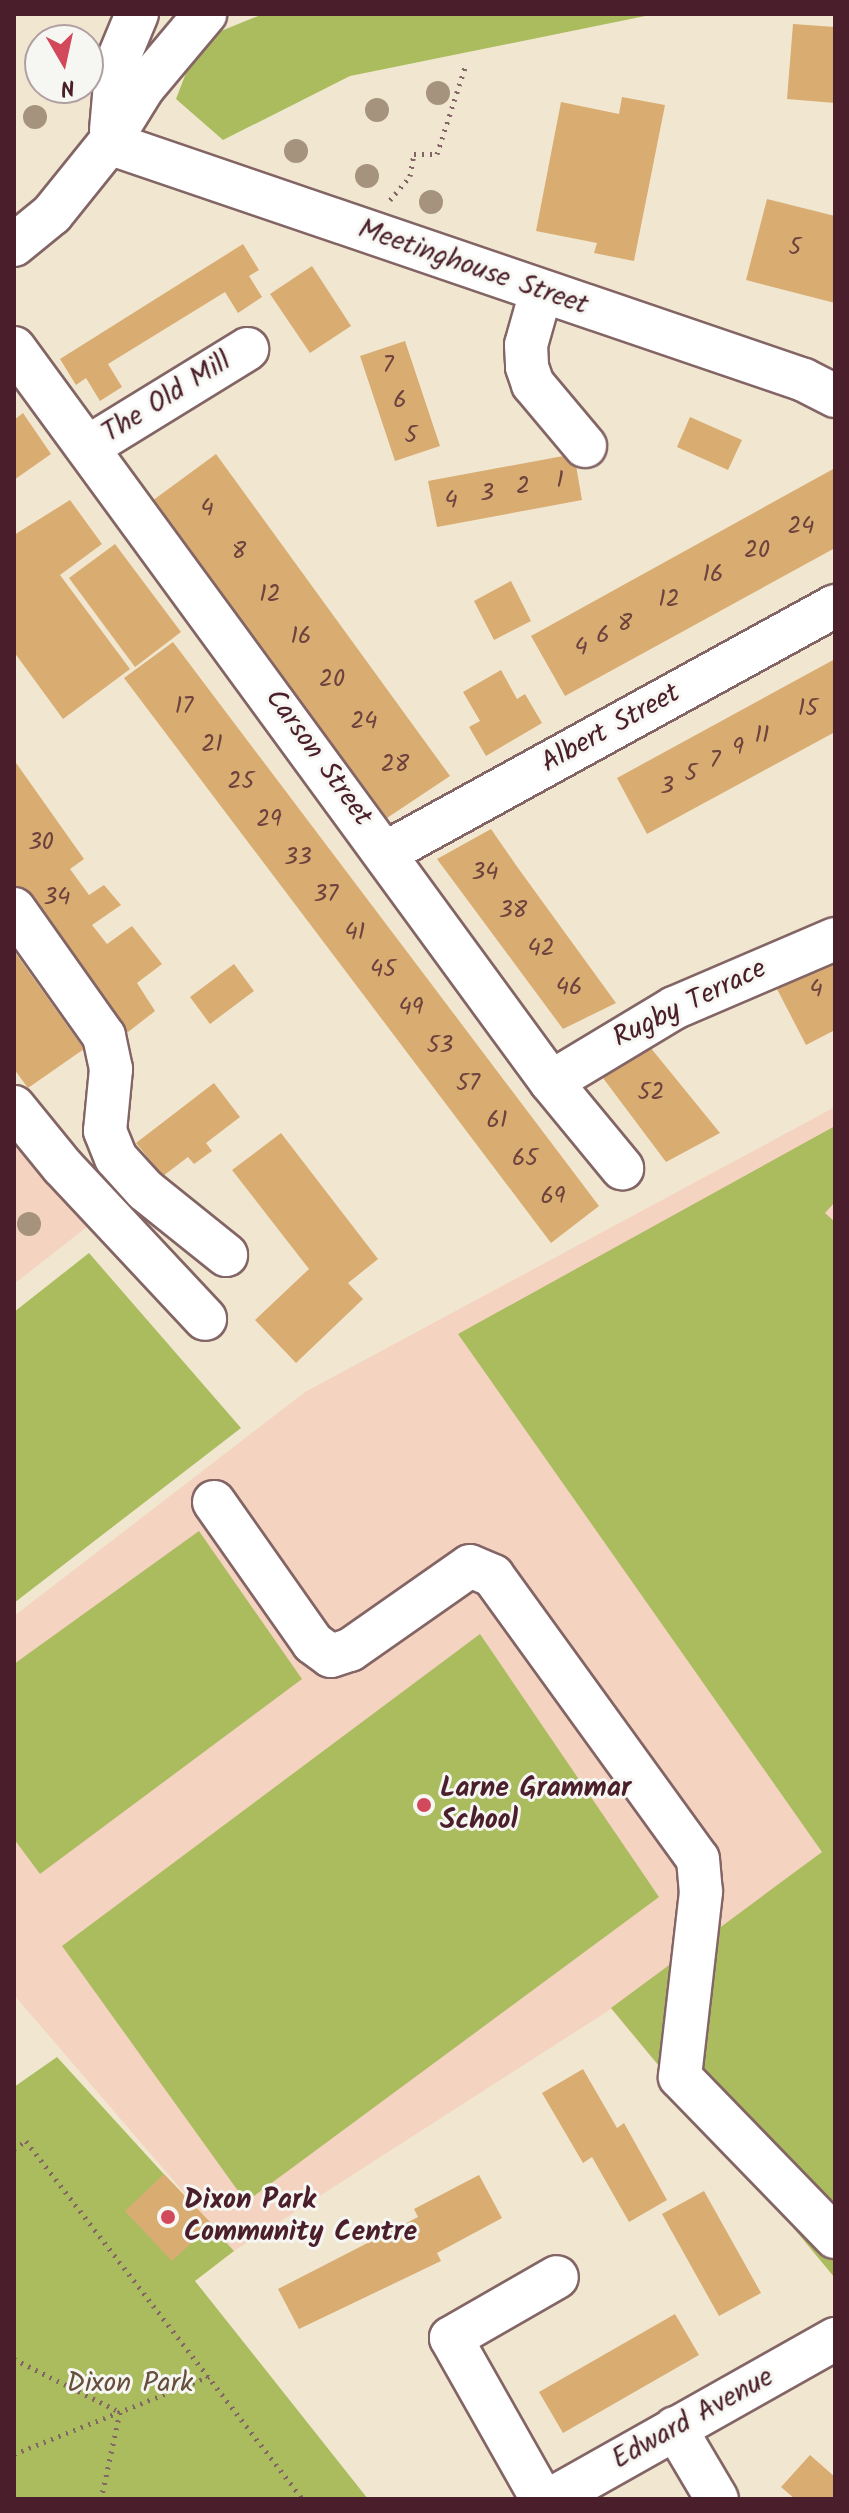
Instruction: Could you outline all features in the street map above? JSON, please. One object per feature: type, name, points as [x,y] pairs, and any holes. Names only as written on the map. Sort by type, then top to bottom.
[{"type":"street","points":[[109,143],[117,62],[137,14]]},
{"type":"street","points":[[14,245],[52,214],[109,143],[143,88],[205,14]]},
{"type":"street","name":"Meetinghouse Street","points":[[109,143],[804,380],[835,396]]},
{"type":"street","points":[[541,292],[526,345],[527,367],[533,384],[585,446]]},
{"type":"street","name":"Carson Street","points":[[14,348],[387,852],[551,1082],[622,1168]]},
{"type":"street","name":"The Old Mill","points":[[88,447],[247,349]]},
{"type":"street","name":"Albert Street","points":[[387,852],[835,606]]},
{"type":"street","points":[[14,909],[106,1041],[111,1075],[105,1131],[116,1158],[145,1190],[226,1255]]},
{"type":"street","name":"Rugby Terrace","points":[[551,1082],[674,1008],[835,939]]},
{"type":"street","points":[[14,1107],[63,1167],[205,1319]]},
{"type":"street","points":[[214,1502],[313,1643],[331,1656],[350,1650],[470,1566],[493,1576],[698,1859],[701,1892],[680,2077],[835,2237]]},
{"type":"street","points":[[542,2499],[451,2338],[557,2277]]},
{"type":"street","name":"Edward Avenue","points":[[551,2499],[835,2339]]},
{"type":"street","points":[[675,2428],[717,2499]]},
{"type":"path","points":[[384,207],[410,176],[414,154],[437,154],[466,64]]},
{"type":"path","points":[[14,2149],[26,2141],[303,2499]]},
{"type":"path","points":[[14,2359],[120,2412]]},
{"type":"path","points":[[14,2454],[210,2376]]},
{"type":"path","points":[[101,2499],[120,2412]]},
{"type":"shaded area","points":[[14,1097],[115,1205],[14,1284]]},
{"type":"shaded area","name":"Larne Grammar School","points":[[835,1107],[835,2278],[611,2009],[234,2251],[14,1995],[14,1616],[305,1392]]},
{"type":"green space","points":[[263,14],[655,14],[350,76],[223,140],[176,99],[189,65],[221,31]]},
{"type":"green space","points":[[835,1126],[835,1202],[825,1213],[835,1222],[835,2278],[611,2008],[822,1852],[458,1334]]},
{"type":"green space","points":[[89,1253],[241,1428],[14,1603],[14,1312]]},
{"type":"green space","points":[[199,1531],[302,1679],[40,1874],[14,1839],[14,1664]]},
{"type":"green space","points":[[480,1634],[659,1897],[246,2202],[62,1946]]},
{"type":"green space","name":"Dixon Park","points":[[57,2057],[234,2251],[195,2281],[368,2499],[14,2499],[14,2087]]},
{"type":"building","points":[[793,24],[835,27],[835,103],[787,99]]},
{"type":"building","points":[[622,97],[665,105],[634,261],[594,253],[597,243],[536,231],[561,102],[619,114]]},
{"type":"building","points":[[767,199],[835,216],[835,303],[746,280]]},
{"type":"building","points":[[243,244],[259,270],[249,276],[262,297],[238,313],[225,292],[108,364],[122,387],[100,401],[86,378],[76,385],[60,359]]},
{"type":"building","points":[[312,266],[351,326],[310,353],[270,294]]},
{"type":"building","points":[[405,341],[440,446],[395,461],[360,356]]},
{"type":"building","points":[[23,413],[51,454],[14,480],[14,420]]},
{"type":"building","points":[[690,417],[742,440],[728,470],[677,447]]},
{"type":"building","points":[[216,454],[450,776],[387,818],[152,501]]},
{"type":"building","points":[[574,454],[582,500],[437,527],[428,481]]},
{"type":"building","points":[[835,468],[835,548],[565,696],[531,636]]},
{"type":"building","points":[[70,500],[102,544],[60,575],[130,669],[63,719],[14,652],[14,535]]},
{"type":"building","points":[[115,544],[181,632],[135,667],[69,578]]},
{"type":"building","points":[[511,581],[531,621],[494,640],[474,601]]},
{"type":"building","points":[[173,642],[599,1206],[551,1243],[124,678]]},
{"type":"building","points":[[835,659],[835,732],[647,834],[617,778]]},
{"type":"building","points":[[501,670],[517,699],[525,694],[542,723],[486,756],[469,727],[480,721],[463,692]]},
{"type":"building","points":[[14,760],[84,859],[70,869],[89,895],[104,885],[121,905],[92,925],[107,944],[132,926],[162,964],[137,983],[155,1011],[123,1036],[14,886]]},
{"type":"building","points":[[491,829],[616,1003],[563,1029],[437,859]]},
{"type":"building","points":[[14,951],[84,1049],[28,1088],[14,1069]]},
{"type":"building","points":[[835,959],[835,1030],[806,1045],[777,989]]},
{"type":"building","points":[[234,964],[254,991],[210,1024],[190,997]]},
{"type":"building","points":[[650,1047],[720,1133],[666,1162],[600,1074]]},
{"type":"building","points":[[214,1083],[240,1117],[206,1143],[212,1151],[194,1164],[188,1157],[163,1176],[136,1143]]},
{"type":"building","points":[[281,1133],[378,1259],[348,1283],[363,1299],[296,1363],[255,1320],[309,1269],[232,1170]]},
{"type":"building","points":[[583,2069],[617,2128],[624,2123],[667,2200],[629,2222],[592,2157],[583,2163],[542,2093]]},
{"type":"building","name":"Dixon Park Community Centre","points":[[164,2174],[212,2224],[172,2261],[125,2211]]},
{"type":"building","points":[[479,2175],[502,2218],[437,2253],[441,2261],[299,2329],[278,2289],[418,2217],[414,2209]]},
{"type":"building","points":[[704,2191],[761,2293],[719,2316],[662,2214]]},
{"type":"building","points":[[675,2314],[699,2355],[563,2433],[539,2392]]},
{"type":"building","points":[[810,2455],[835,2477],[835,2499],[795,2499],[781,2487]]},
{"type":"place","name":"Larne Grammar School","points":[[424,1805]]},
{"type":"place","name":"Dixon Park Community Centre","points":[[168,2217]]}]
